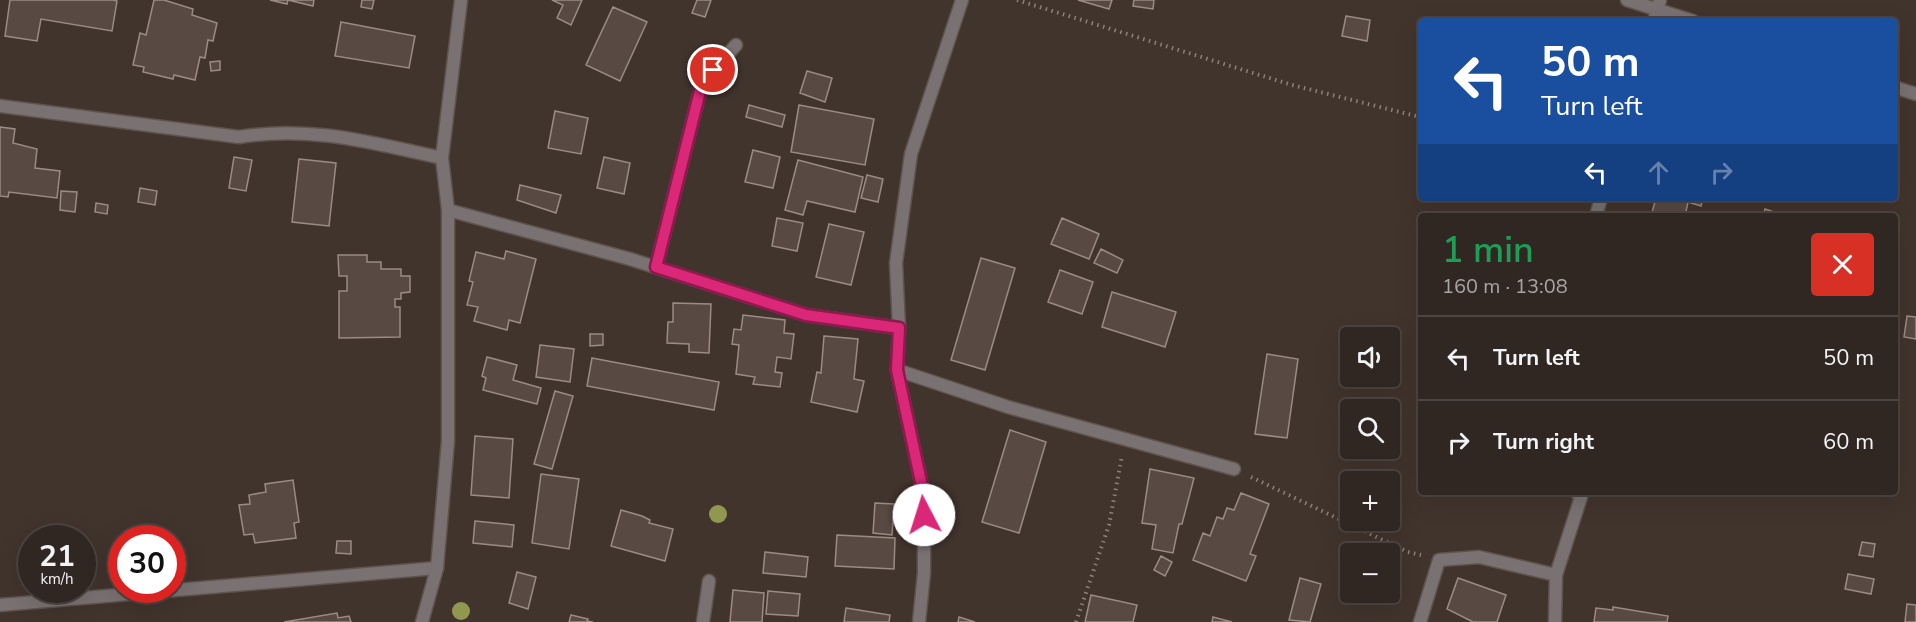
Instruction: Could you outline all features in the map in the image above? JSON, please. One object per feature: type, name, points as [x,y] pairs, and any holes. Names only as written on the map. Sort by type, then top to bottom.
[{"type":"street","points":[[422,622],[437,568],[448,441],[448,210],[442,158],[460,0]]},
{"type":"street","points":[[919,622],[924,573],[924,496],[897,370],[899,328],[896,264],[911,154],[962,0]]},
{"type":"street","points":[[1628,0],[1683,18]]},
{"type":"street","points":[[656,267],[702,83],[736,45]]},
{"type":"street","points":[[1898,88],[1916,94]]},
{"type":"street","points":[[0,106],[240,137],[272,131],[327,133],[442,158]]},
{"type":"street","points":[[448,210],[656,267],[806,315],[899,328]]},
{"type":"street","points":[[897,370],[1008,407],[1125,441],[1234,469]]},
{"type":"street","points":[[1555,622],[1556,575],[1581,497],[1579,495]]},
{"type":"street","points":[[1420,622],[1439,560],[1479,557],[1556,575]]},
{"type":"street","points":[[0,605],[437,568]]},
{"type":"street","points":[[703,622],[709,581]]},
{"type":"path","points":[[1017,0],[1292,85],[1418,116]]},
{"type":"path","points":[[1076,622],[1109,525],[1125,441]]},
{"type":"path","points":[[1234,469],[1407,552],[1439,560]]},
{"type":"building","points":[[10,0],[117,1],[112,31],[41,19],[37,41],[5,36]]},
{"type":"building","points":[[154,0],[164,0],[193,9],[192,15],[217,23],[213,41],[208,40],[205,58],[200,57],[195,80],[174,75],[173,79],[143,72],[144,67],[133,65],[140,33],[146,35]]},
{"type":"building","points":[[270,0],[288,0],[287,4]]},
{"type":"building","points":[[288,0],[314,0],[313,6]]},
{"type":"building","points":[[362,0],[374,0],[372,9],[361,7]]},
{"type":"building","points":[[552,0],[582,0],[571,25],[557,18],[563,5]]},
{"type":"building","points":[[697,0],[711,0],[705,17],[692,13]]},
{"type":"building","points":[[1078,0],[1112,0],[1109,9]]},
{"type":"building","points":[[1134,0],[1154,0],[1153,9],[1133,6]]},
{"type":"building","points":[[613,7],[647,22],[620,81],[586,65]]},
{"type":"building","points":[[1346,16],[1370,20],[1367,41],[1342,36]]},
{"type":"building","points":[[341,22],[415,36],[409,68],[335,56]]},
{"type":"building","points":[[220,61],[220,70],[211,71],[210,62]]},
{"type":"building","points":[[807,71],[832,78],[825,102],[800,93]]},
{"type":"building","points":[[749,105],[785,115],[782,127],[746,117]]},
{"type":"building","points":[[799,105],[874,119],[865,165],[791,152]]},
{"type":"building","points":[[555,111],[588,118],[581,154],[548,148]]},
{"type":"building","points":[[0,127],[15,129],[13,143],[37,149],[35,168],[60,171],[57,198],[9,192],[8,197],[0,196]]},
{"type":"building","points":[[753,150],[780,157],[773,188],[745,182]]},
{"type":"building","points":[[234,157],[252,160],[246,191],[229,188]]},
{"type":"building","points":[[604,157],[630,163],[624,194],[597,188]]},
{"type":"building","points":[[299,159],[336,163],[329,226],[292,222]]},
{"type":"building","points":[[798,160],[863,177],[855,212],[807,201],[803,215],[785,210]]},
{"type":"building","points":[[867,175],[883,179],[878,202],[861,198]]},
{"type":"building","points":[[520,185],[561,195],[556,213],[517,200]]},
{"type":"building","points":[[140,188],[157,191],[155,205],[138,202]]},
{"type":"building","points":[[61,191],[77,192],[75,212],[60,210]]},
{"type":"building","points":[[1655,201],[1702,201],[1701,206],[1688,202],[1686,213],[1652,213]]},
{"type":"building","points":[[96,203],[108,205],[107,214],[95,212]]},
{"type":"building","points":[[1765,209],[1777,213],[1764,213]]},
{"type":"building","points":[[777,218],[803,223],[797,251],[772,246]]},
{"type":"building","points":[[1062,218],[1099,234],[1089,259],[1051,244]]},
{"type":"building","points":[[829,224],[864,232],[851,285],[816,277]]},
{"type":"building","points":[[1101,249],[1123,260],[1117,273],[1094,263]]},
{"type":"building","points":[[506,251],[536,259],[520,323],[509,320],[507,330],[474,321],[478,307],[467,305],[473,282],[469,281],[476,252],[504,259]]},
{"type":"building","points":[[338,255],[367,255],[367,262],[381,262],[381,269],[401,269],[401,276],[410,276],[410,292],[401,293],[401,299],[395,299],[395,307],[400,307],[400,337],[339,338],[339,291],[347,291],[347,276],[339,276]]},
{"type":"building","points":[[981,258],[1015,268],[985,370],[951,360]]},
{"type":"building","points":[[1060,270],[1093,282],[1082,314],[1048,302]]},
{"type":"building","points":[[1112,292],[1176,312],[1165,347],[1102,327]]},
{"type":"building","points":[[673,303],[711,304],[709,353],[689,352],[689,344],[667,343],[668,322],[673,322]]},
{"type":"building","points":[[743,315],[785,320],[784,333],[794,334],[791,359],[777,357],[775,372],[782,373],[780,387],[753,384],[755,377],[736,374],[739,345],[732,344],[734,329],[741,330]]},
{"type":"building","points":[[1907,316],[1916,317],[1916,339],[1904,337]]},
{"type":"building","points":[[590,334],[603,334],[603,345],[590,346]]},
{"type":"building","points":[[824,336],[858,339],[854,379],[864,381],[857,412],[811,402],[817,372],[821,373]]},
{"type":"building","points":[[540,345],[574,349],[570,382],[536,377]]},
{"type":"building","points":[[1267,354],[1298,359],[1287,438],[1255,434]]},
{"type":"building","points":[[487,357],[517,365],[513,380],[541,388],[537,404],[483,390],[486,378],[482,376]]},
{"type":"building","points":[[592,358],[719,382],[714,410],[587,386]]},
{"type":"building","points":[[555,391],[573,396],[552,469],[534,464]]},
{"type":"building","points":[[1010,430],[1046,442],[1019,533],[982,522]]},
{"type":"building","points":[[475,436],[513,439],[509,498],[471,495]]},
{"type":"building","points":[[1150,469],[1194,478],[1182,524],[1179,524],[1173,553],[1152,549],[1156,525],[1142,523]]},
{"type":"building","points":[[541,474],[579,479],[569,549],[532,543]]},
{"type":"building","points":[[293,480],[299,522],[294,523],[296,538],[255,543],[253,534],[244,535],[239,505],[250,504],[249,495],[266,492],[265,484]]},
{"type":"building","points":[[1241,493],[1269,504],[1250,554],[1256,556],[1246,581],[1193,560],[1203,533],[1210,536],[1217,517],[1223,519],[1227,508],[1234,510]]},
{"type":"building","points":[[875,503],[894,504],[892,535],[873,533]]},
{"type":"building","points":[[621,510],[642,516],[650,520],[649,523],[673,529],[665,561],[611,546]]},
{"type":"building","points":[[475,521],[514,525],[512,547],[473,543]]},
{"type":"building","points":[[837,535],[895,538],[894,569],[835,566]]},
{"type":"building","points":[[337,541],[351,541],[351,554],[336,553]]},
{"type":"building","points":[[1862,542],[1875,544],[1873,557],[1859,555]]},
{"type":"building","points":[[765,552],[808,557],[806,577],[763,573]]},
{"type":"building","points":[[1161,556],[1172,562],[1165,576],[1154,570]]},
{"type":"building","points":[[517,572],[536,577],[528,609],[509,603]]},
{"type":"building","points":[[1848,574],[1874,579],[1871,594],[1845,589]]},
{"type":"building","points":[[1300,578],[1321,584],[1310,622],[1289,620]]},
{"type":"building","points":[[1458,578],[1506,595],[1497,622],[1473,622],[1447,609]]},
{"type":"building","points":[[733,590],[764,593],[762,622],[730,622]]},
{"type":"building","points":[[768,591],[800,594],[798,616],[766,614]]},
{"type":"building","points":[[1091,595],[1137,605],[1133,622],[1085,622]]},
{"type":"building","points":[[1907,604],[1916,605],[1916,622],[1905,622]]},
{"type":"building","points":[[1613,607],[1668,616],[1667,622],[1594,622],[1596,608],[1613,610]]},
{"type":"building","points":[[846,608],[890,615],[889,622],[844,622]]},
{"type":"building","points":[[337,613],[338,618],[349,616],[351,622],[284,622]]},
{"type":"building","points":[[571,615],[588,619],[587,621],[593,622],[569,622]]},
{"type":"building","points":[[959,617],[975,622],[958,622]]},
{"type":"building","points":[[1213,617],[1232,622],[1212,622]]},
{"type":"route","points":[[713,70],[702,83],[656,267],[806,315],[899,328],[897,370],[924,496],[924,515]]}]
